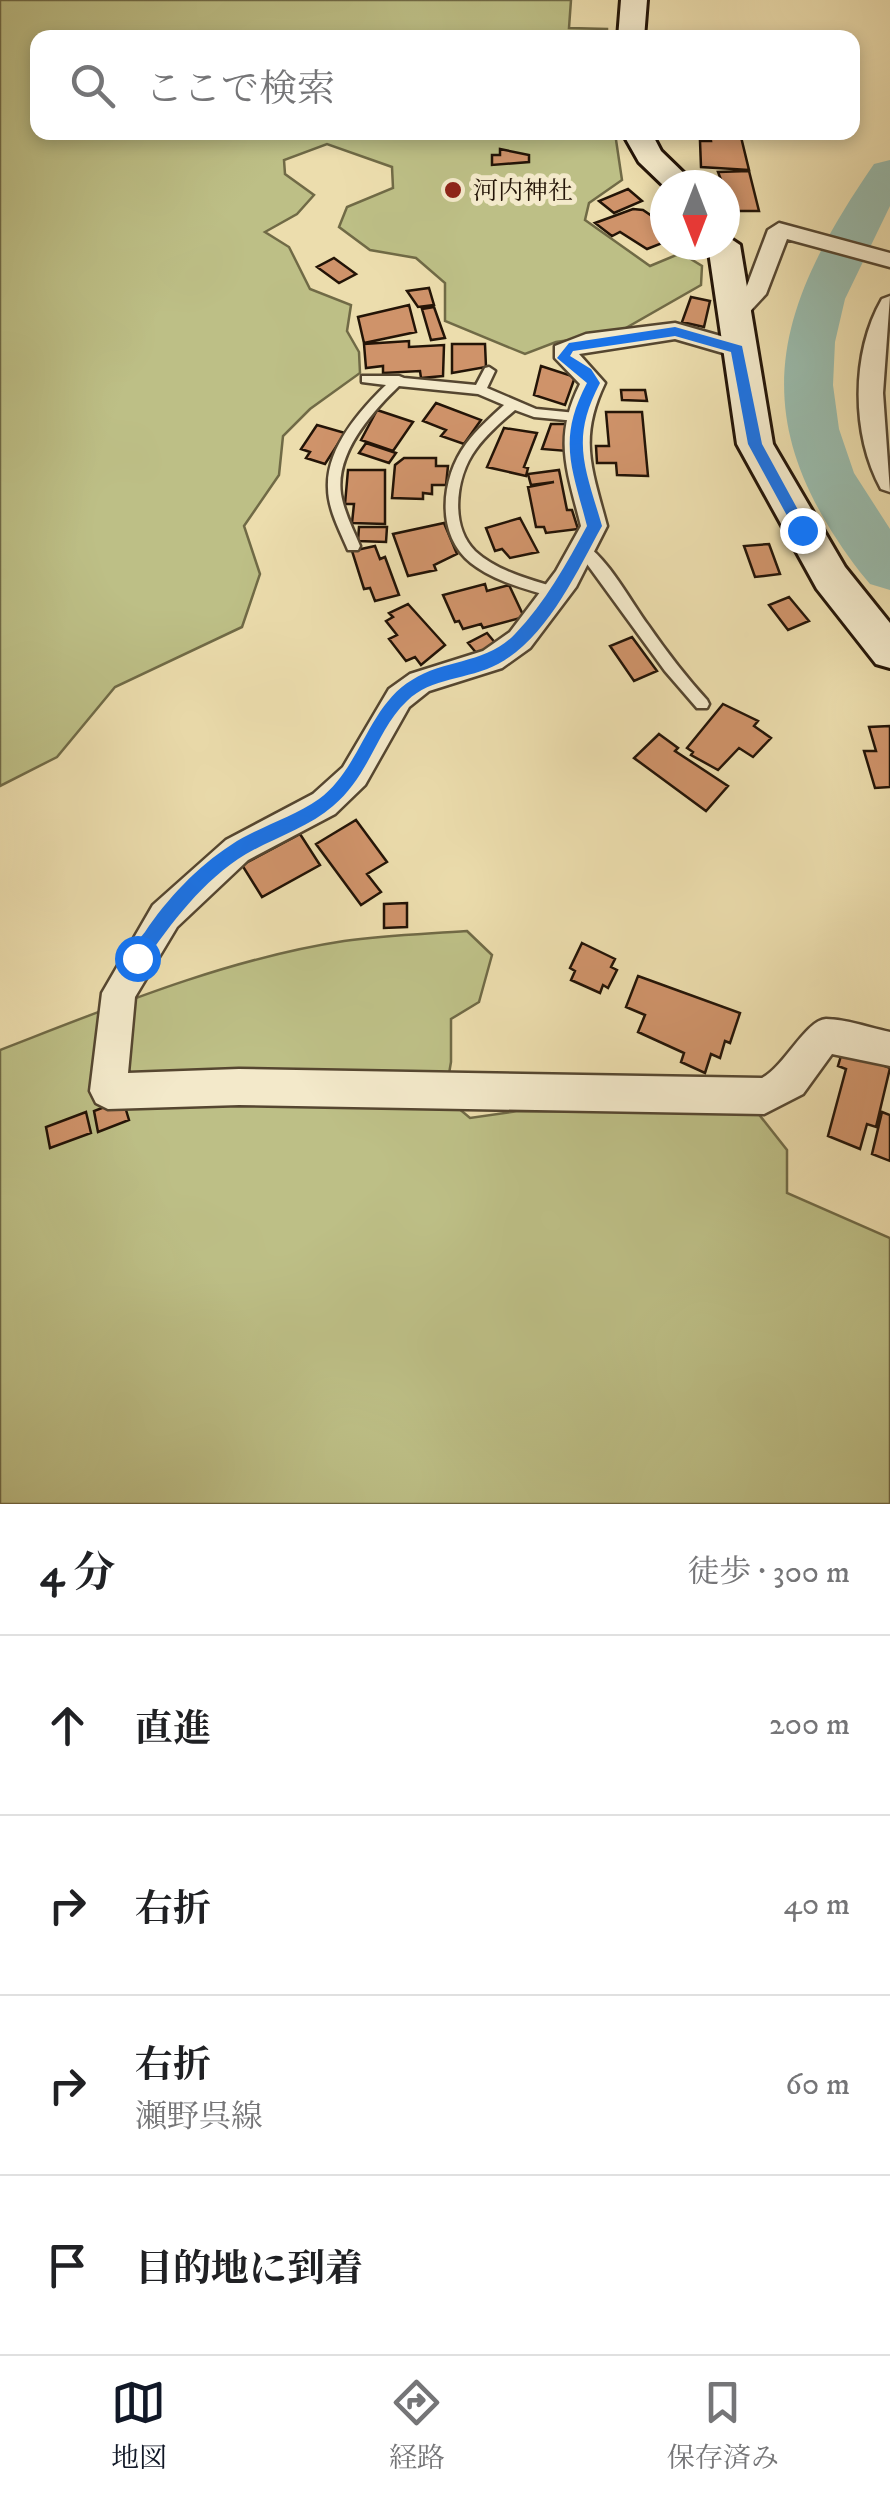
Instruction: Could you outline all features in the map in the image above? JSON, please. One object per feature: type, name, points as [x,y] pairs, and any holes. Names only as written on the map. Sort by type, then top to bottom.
[{"type":"main road","points":[[632,30],[634,0]]},
{"type":"main road","points":[[641,140],[665,170]]},
{"type":"main road","points":[[726,260],[755,444],[770,478],[831,578],[890,652]]},
{"type":"street","points":[[890,260],[779,230],[755,294],[735,332],[675,331],[569,347],[563,358],[586,372],[594,383],[576,417],[578,464],[594,526],[584,549],[520,640],[492,660],[420,682],[399,698],[354,776],[324,804],[237,850],[165,916],[119,994],[108,1091],[239,1087],[764,1096],[791,1082],[824,1036],[890,1049]]},
{"type":"street","points":[[890,304],[875,345],[868,390],[874,432],[890,482]]},
{"type":"lane","points":[[480,390],[489,371]]},
{"type":"lane","points":[[366,379],[480,390],[555,418],[576,417]]},
{"type":"lane","points":[[353,546],[333,486],[367,415],[399,380]]},
{"type":"lane","points":[[514,404],[466,454],[454,485],[451,515],[468,554],[487,566],[556,592]]},
{"type":"lane","points":[[584,549],[623,596],[667,668],[702,704]]},
{"type":"green space","points":[[0,0],[571,0],[569,28],[607,30],[30,30],[30,140],[616,140],[622,180],[589,203],[585,220],[650,266],[664,260],[692,260],[702,266],[701,285],[617,333],[556,342],[525,354],[445,321],[445,283],[416,258],[370,250],[339,227],[347,207],[393,188],[392,167],[327,144],[284,160],[285,174],[314,195],[297,214],[265,232],[289,247],[310,289],[351,305],[347,331],[359,352],[360,373],[310,409],[283,436],[279,475],[244,526],[260,574],[242,627],[115,687],[57,757],[0,786]]},
{"type":"green space","points":[[467,931],[492,955],[479,1002],[451,1019],[451,1062],[445,1097],[470,1118],[518,1111],[757,1112],[787,1150],[787,1193],[890,1238],[890,1504],[0,1504],[0,1050],[169,986],[256,960],[344,941]]},
{"type":"building","points":[[742,140],[749,170],[701,167],[700,141]]},
{"type":"building","points":[[500,149],[529,155],[529,162],[492,165],[492,155],[500,155]]},
{"type":"building","points":[[740,171],[749,171],[759,211],[740,211]]},
{"type":"building","points":[[628,189],[642,201],[614,213],[599,201]]},
{"type":"building","points":[[633,209],[643,210],[650,215],[650,248],[620,232],[612,236],[595,223]]},
{"type":"building","points":[[334,258],[356,274],[339,283],[317,267]]},
{"type":"building","points":[[429,288],[434,305],[418,307],[407,291]]},
{"type":"building","points":[[691,297],[710,301],[704,327],[682,322]]},
{"type":"building","points":[[409,305],[416,332],[364,343],[358,317]]},
{"type":"building","points":[[434,307],[445,338],[431,340],[422,309]]},
{"type":"building","points":[[409,341],[409,347],[444,345],[443,376],[421,378],[420,371],[383,373],[383,366],[366,368],[364,344]]},
{"type":"building","points":[[452,344],[485,344],[486,367],[452,373]]},
{"type":"building","points":[[541,366],[575,377],[565,405],[534,395]]},
{"type":"building","points":[[621,390],[645,390],[647,401],[622,400]]},
{"type":"building","points":[[436,403],[481,420],[464,444],[441,436],[446,430],[423,421]]},
{"type":"building","points":[[377,410],[413,422],[393,451],[361,440]]},
{"type":"building","points":[[606,412],[642,412],[648,476],[617,475],[616,463],[597,463],[596,446],[609,446]]},
{"type":"building","points":[[551,424],[569,424],[567,451],[542,449]]},
{"type":"building","points":[[317,425],[345,433],[325,464],[306,458],[310,452],[301,449]]},
{"type":"building","points":[[504,428],[537,433],[524,467],[528,468],[526,476],[487,467]]},
{"type":"building","points":[[366,443],[396,453],[389,463],[359,453]]},
{"type":"building","points":[[404,458],[436,458],[436,466],[448,466],[446,485],[432,485],[432,494],[423,493],[423,499],[392,498],[395,465]]},
{"type":"building","points":[[348,470],[385,470],[385,524],[352,523],[354,504],[345,504]]},
{"type":"building","points":[[559,470],[567,510],[572,510],[578,529],[546,533],[544,527],[536,527],[528,487],[554,482],[531,485],[528,474]]},
{"type":"building","points":[[520,518],[538,552],[510,558],[502,549],[495,551],[486,528]]},
{"type":"building","points":[[444,523],[457,554],[434,565],[436,570],[408,576],[393,534]]},
{"type":"building","points":[[359,527],[387,527],[386,542],[358,541]]},
{"type":"building","points":[[769,544],[780,574],[755,577],[744,546]]},
{"type":"building","points":[[375,546],[380,559],[385,557],[399,595],[375,601],[370,588],[364,589],[352,551]]},
{"type":"building","points":[[485,584],[487,591],[509,585],[524,617],[463,629],[459,621],[455,622],[443,595]]},
{"type":"building","points":[[789,597],[809,621],[788,630],[769,605]]},
{"type":"building","points":[[408,604],[445,645],[421,665],[415,657],[406,661],[389,639],[397,635],[386,621],[393,617],[389,613]]},
{"type":"building","points":[[487,633],[497,645],[478,655],[468,643]]},
{"type":"building","points":[[632,637],[657,671],[634,681],[610,646]]},
{"type":"building","points":[[723,704],[758,721],[754,726],[771,738],[753,757],[739,748],[718,770],[691,755],[693,752],[687,748]]},
{"type":"building","points":[[890,726],[890,787],[875,788],[864,751],[876,751],[869,727]]},
{"type":"building","points":[[659,734],[678,748],[675,751],[728,786],[706,811],[634,758]]},
{"type":"building","points":[[356,820],[387,862],[367,874],[381,892],[361,905],[316,844]]},
{"type":"building","points":[[300,834],[320,865],[262,897],[242,865]]},
{"type":"building","points":[[407,903],[407,927],[384,928],[384,904]]},
{"type":"building","points":[[582,943],[615,959],[611,967],[617,970],[608,988],[603,985],[600,993],[571,980],[575,971],[570,968]]},
{"type":"building","points":[[638,976],[740,1013],[730,1043],[725,1041],[720,1058],[711,1054],[705,1073],[681,1062],[684,1053],[638,1032],[645,1015],[626,1007]]},
{"type":"building","points":[[843,1049],[890,1068],[876,1127],[867,1124],[860,1149],[828,1136],[846,1069],[838,1066]]},
{"type":"building","points":[[123,1100],[129,1120],[98,1132],[94,1111]]},
{"type":"building","points":[[86,1112],[91,1133],[50,1148],[46,1127]]},
{"type":"building","points":[[882,1112],[890,1115],[890,1161],[872,1154]]},
{"type":"waterway","points":[[890,173],[839,256],[822,299],[811,342],[808,385],[813,429],[828,474],[853,519],[890,568]]},
{"type":"place","name":"河内神社","points":[[453,190]]},
{"type":"route","points":[[137,958],[165,916],[200,880],[237,850],[324,804],[354,776],[399,698],[420,682],[492,660],[520,640],[566,580],[594,526],[578,464],[576,417],[594,383],[586,372],[563,358],[569,347],[675,331],[709,344],[737,349],[755,444],[770,478],[802,530]]}]
